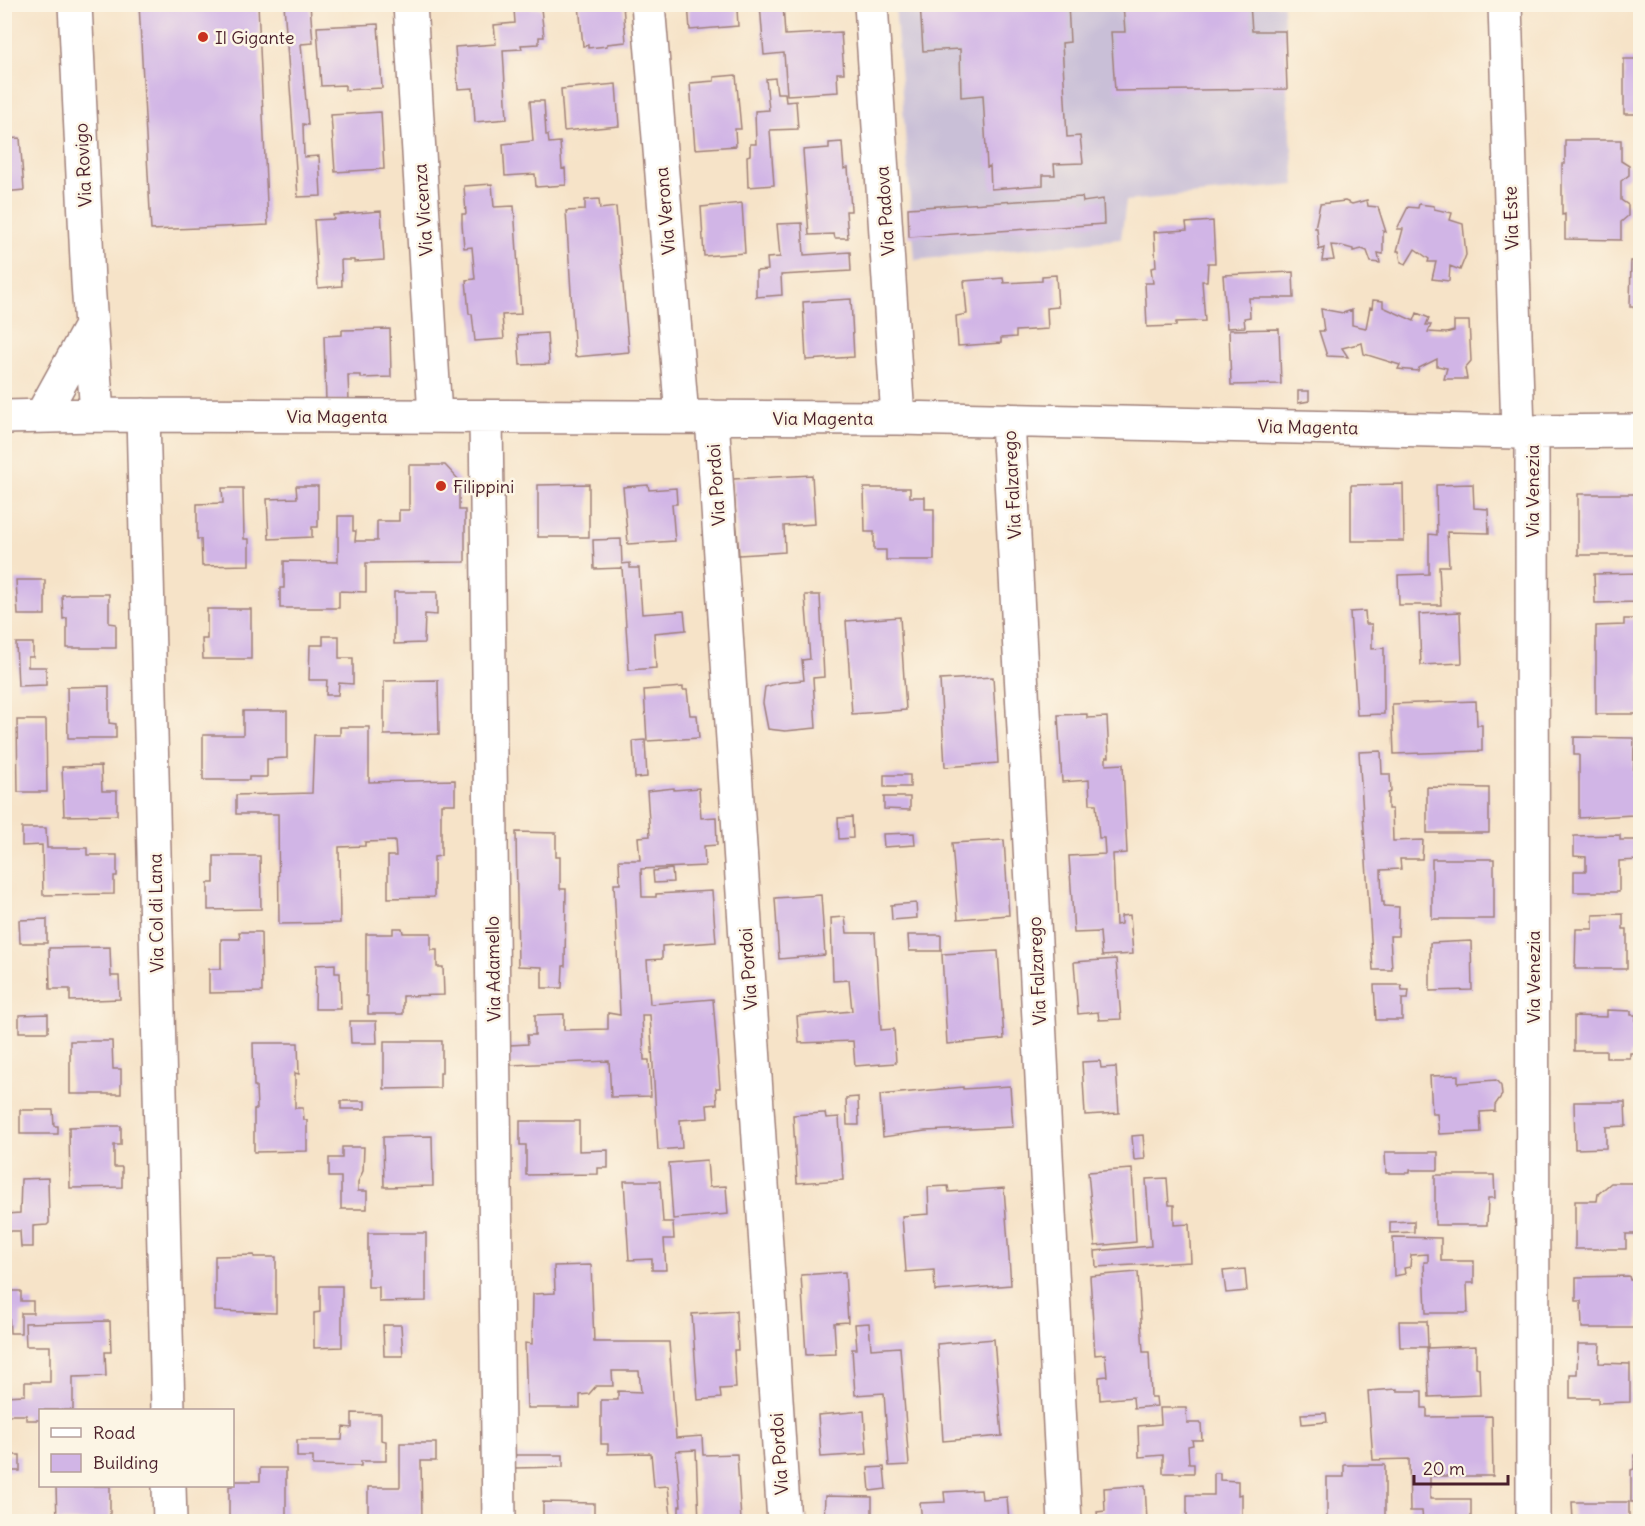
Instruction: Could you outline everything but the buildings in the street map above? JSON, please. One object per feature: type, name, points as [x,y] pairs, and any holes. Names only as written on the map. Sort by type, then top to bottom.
[{"type":"street","name":"Via Rovigo","points":[[75,4],[97,415]]},
{"type":"street","name":"Via Vicenza","points":[[410,4],[435,416]]},
{"type":"street","name":"Via Verona","points":[[648,4],[697,417]]},
{"type":"street","name":"Via Padova","points":[[872,4],[898,418]]},
{"type":"street","name":"Via Este","points":[[1505,4],[1525,432]]},
{"type":"street","points":[[42,415],[92,326]]},
{"type":"street","name":"Via Magenta","points":[[4,417],[143,415],[898,418],[1525,432],[1641,431]]},
{"type":"street","name":"Via Col di Lana","points":[[143,415],[168,1409]]},
{"type":"street","name":"Via Adamello","points":[[486,417],[499,1521]]},
{"type":"street","name":"Via Pordoi","points":[[697,417],[783,1521]]},
{"type":"street","name":"Via Falzarego","points":[[1008,420],[1065,1521]]},
{"type":"street","name":"Via Venezia","points":[[1525,432],[1533,1521]]},
{"type":"street","points":[[170,1487],[170,1521]]},
{"type":"shaded area","points":[[895,5],[1283,5],[1295,185],[1126,201],[1121,239],[915,260]]},
{"type":"place","name":"Il Gigante","points":[[203,37]]},
{"type":"place","name":"Filippini","points":[[441,486]]}]
